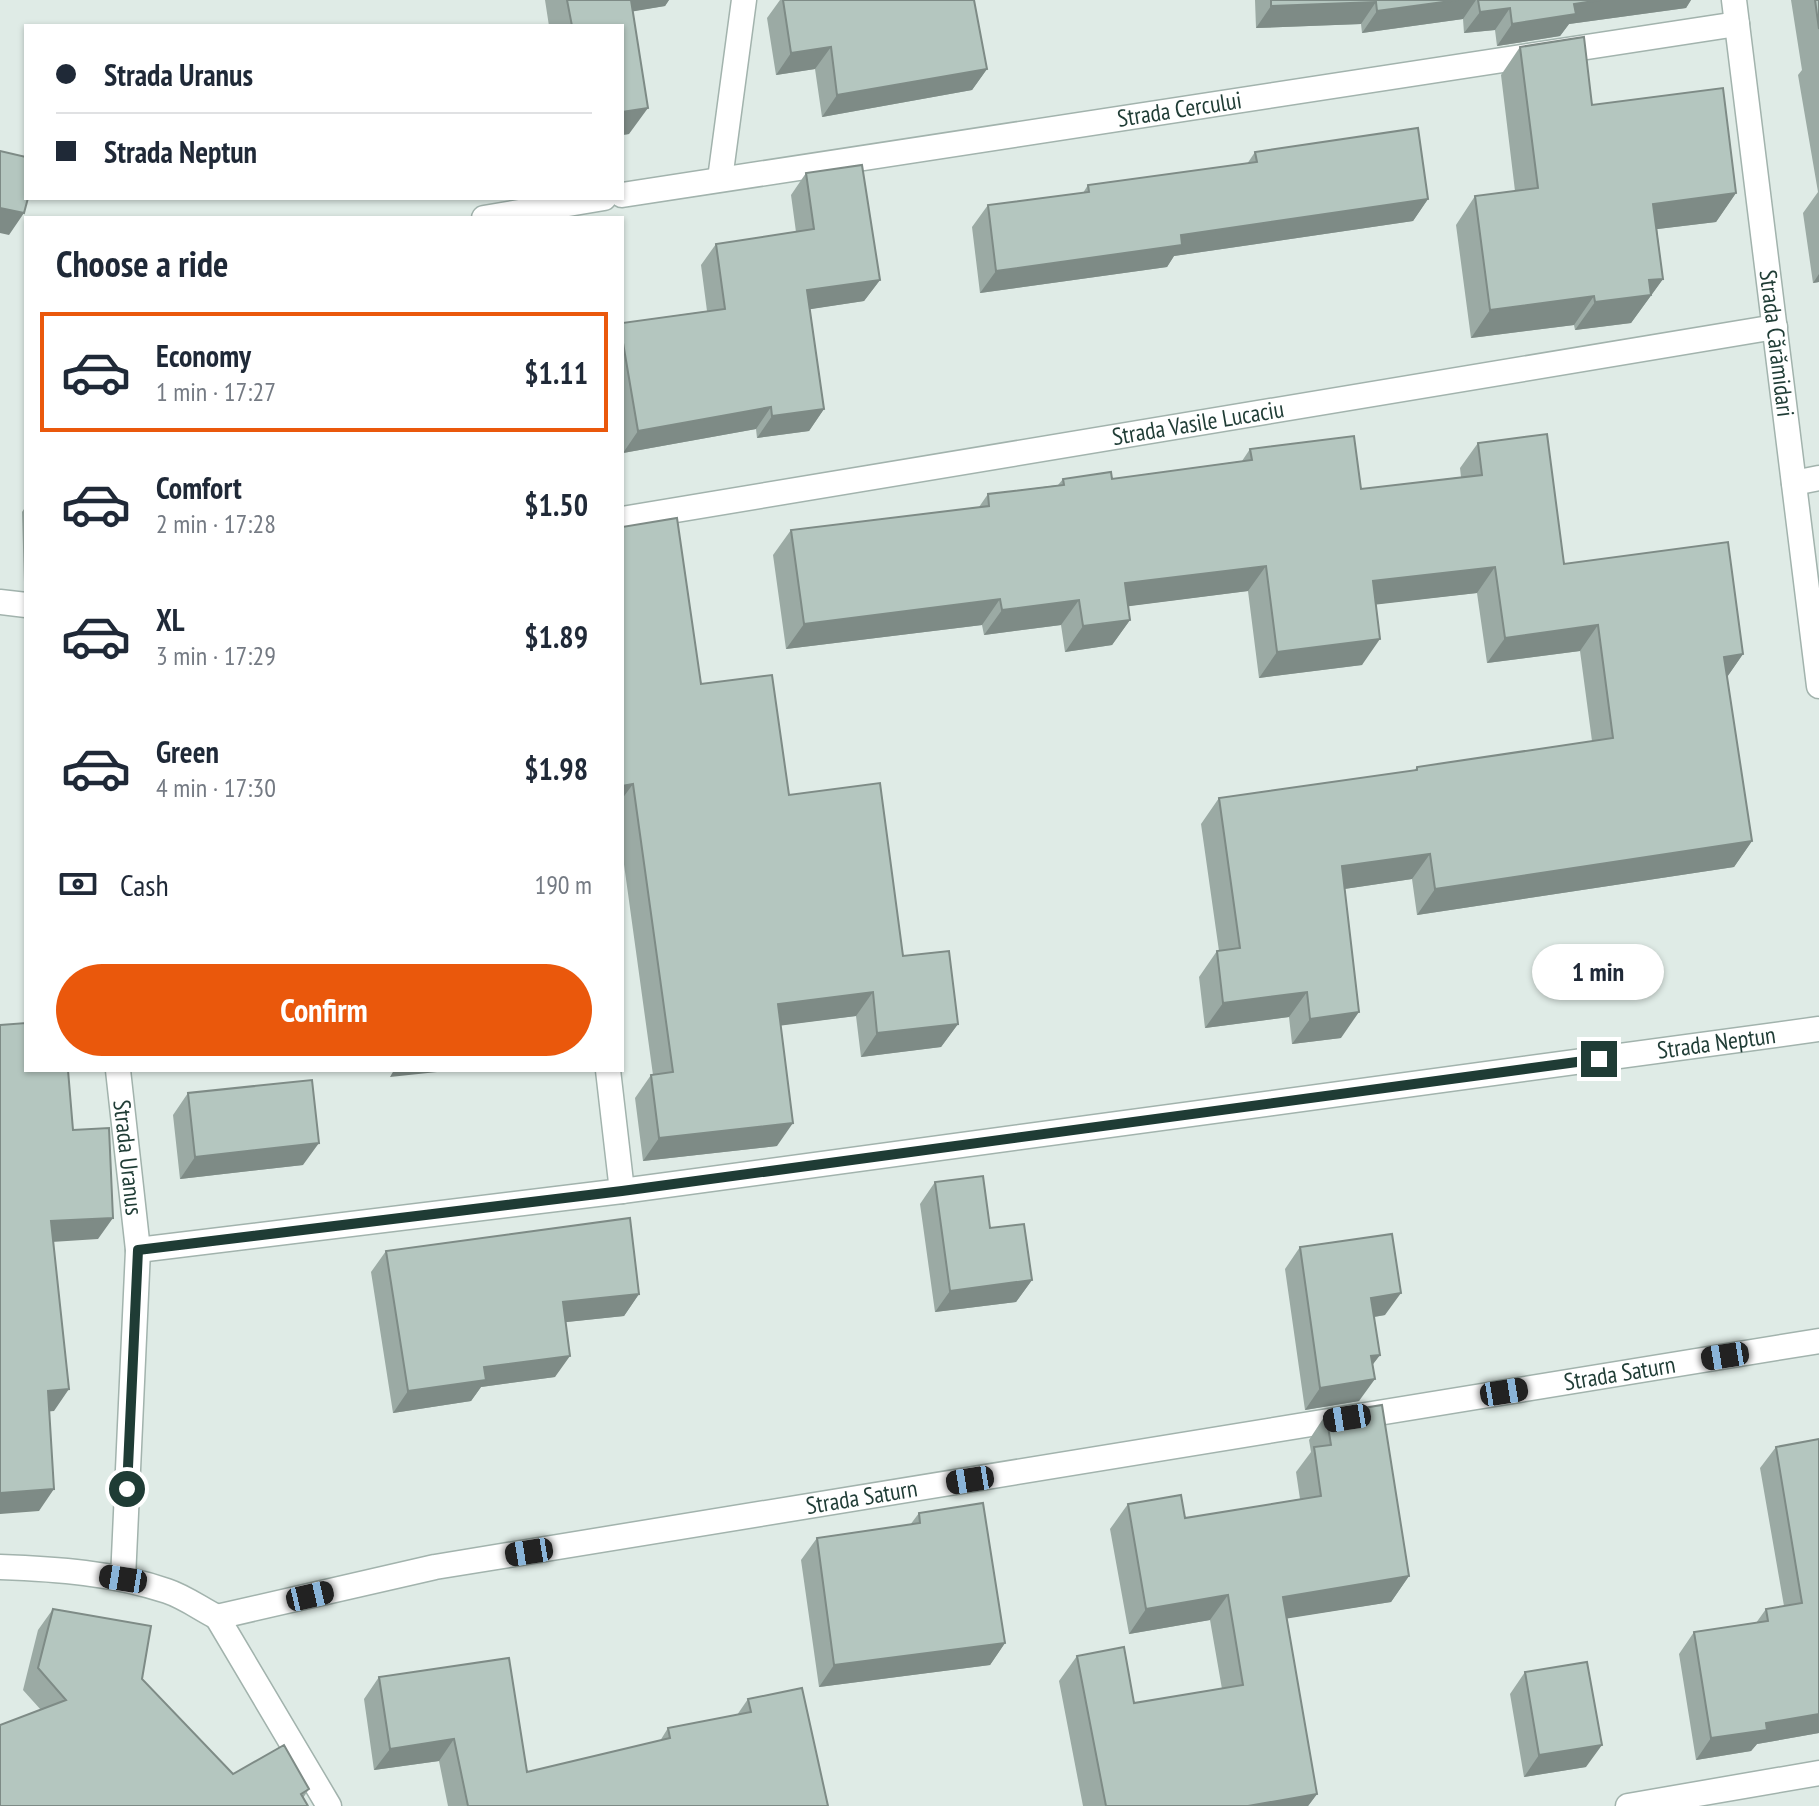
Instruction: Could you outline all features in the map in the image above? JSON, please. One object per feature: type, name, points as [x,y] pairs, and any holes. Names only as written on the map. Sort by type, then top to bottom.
[{"type":"street","points":[[720,179],[744,0]]},
{"type":"street","name":"Strada Cercului","points":[[624,195],[1735,12]]},
{"type":"street","name":"Strada Cărămidari","points":[[1735,12],[1819,686]]},
{"type":"street","points":[[496,216],[592,200]]},
{"type":"street","name":"Strada Vasile Lucaciu","points":[[624,519],[1775,327]]},
{"type":"street","points":[[1794,483],[1819,478]]},
{"type":"street","points":[[0,602],[24,605]]},
{"type":"street","name":"Strada Neptun","points":[[138,1250],[622,1191],[1819,1029]]},
{"type":"street","name":"Strada Uranus","points":[[118,1072],[138,1250],[123,1579]]},
{"type":"street","points":[[608,1072],[622,1191]]},
{"type":"street","name":"Strada Saturn","points":[[217,1617],[435,1567],[1819,1341]]},
{"type":"street","points":[[0,1567],[78,1572],[123,1579],[170,1592],[217,1617],[329,1806]]},
{"type":"street","points":[[1628,1806],[1819,1773]]},
{"type":"building","points":[[567,0],[631,0],[648,108],[624,112],[624,24],[572,24]]},
{"type":"building","points":[[783,0],[974,0],[987,69],[837,95],[831,47],[791,53]]},
{"type":"building","points":[[1271,0],[1458,0],[1377,11],[1376,2],[1271,6]]},
{"type":"building","points":[[1478,0],[1600,0],[1574,4],[1576,14],[1512,24],[1510,8],[1480,12]]},
{"type":"building","points":[[1815,0],[1819,0],[1819,29]]},
{"type":"building","points":[[1584,37],[1592,105],[1723,88],[1736,193],[1653,204],[1663,279],[1649,280],[1651,295],[1595,302],[1594,296],[1490,310],[1475,196],[1538,188],[1520,47]]},
{"type":"building","points":[[1418,128],[1428,199],[1181,235],[1182,245],[996,271],[988,205],[1089,192],[1088,185],[1257,162],[1255,152]]},
{"type":"building","points":[[0,151],[24,157],[24,200],[27,200],[24,213],[0,208]]},
{"type":"building","points":[[862,165],[880,280],[807,290],[824,409],[772,416],[771,407],[638,431],[624,349],[624,323],[725,309],[716,244],[814,229],[806,173]]},
{"type":"building","points":[[1547,434],[1564,564],[1728,542],[1743,654],[1724,657],[1752,841],[1435,889],[1430,854],[1342,866],[1359,1012],[1310,1019],[1307,992],[1223,1003],[1217,951],[1240,948],[1219,798],[1613,738],[1598,625],[1505,638],[1495,567],[1373,581],[1380,639],[1277,652],[1266,566],[1125,583],[1130,620],[1083,626],[1079,600],[1002,610],[1000,599],[804,624],[791,530],[989,506],[988,494],[1064,485],[1063,479],[1111,472],[1112,479],[1252,460],[1250,449],[1354,436],[1361,489],[1482,475],[1478,443]]},
{"type":"building","points":[[677,518],[701,684],[772,675],[789,795],[880,783],[903,956],[949,951],[958,1024],[877,1033],[873,992],[778,1004],[793,1123],[659,1138],[651,1075],[673,1072],[633,784],[624,786],[624,527]]},
{"type":"building","points":[[24,1023],[24,1072],[68,1072],[73,1130],[109,1128],[113,1218],[51,1221],[69,1389],[48,1391],[54,1489],[0,1493],[0,1025]]},
{"type":"building","points":[[312,1080],[319,1143],[195,1157],[188,1093]]},
{"type":"building","points":[[983,1176],[990,1228],[1024,1224],[1032,1280],[950,1291],[935,1182]]},
{"type":"building","points":[[630,1218],[639,1294],[563,1302],[570,1356],[484,1367],[486,1380],[408,1391],[386,1251]]},
{"type":"building","points":[[1392,1234],[1401,1293],[1371,1298],[1380,1355],[1371,1356],[1375,1379],[1320,1388],[1300,1247]]},
{"type":"building","points":[[1382,1405],[1409,1576],[1283,1597],[1317,1794],[1248,1806],[1106,1806],[1077,1656],[1124,1647],[1134,1703],[1243,1685],[1228,1595],[1146,1609],[1128,1504],[1181,1495],[1185,1518],[1321,1496],[1314,1447],[1331,1445],[1326,1414]]},
{"type":"building","points":[[1819,1439],[1819,1714],[1766,1723],[1767,1730],[1711,1738],[1694,1632],[1768,1621],[1766,1609],[1802,1603],[1776,1447]]},
{"type":"building","points":[[983,1503],[1005,1643],[834,1665],[817,1538],[920,1523],[919,1513]]},
{"type":"building","points":[[53,1609],[151,1626],[142,1679],[233,1774],[284,1745],[309,1789],[301,1794],[308,1806],[0,1806],[0,1725],[66,1700],[38,1668]]},
{"type":"building","points":[[509,1658],[527,1772],[670,1738],[668,1728],[751,1712],[748,1699],[802,1688],[828,1806],[468,1806],[454,1739],[390,1749],[379,1677]]},
{"type":"building","points":[[1587,1662],[1602,1745],[1539,1755],[1525,1672]]},
{"type":"route","points":[[127,1489],[138,1250],[622,1191],[1599,1059]]}]
